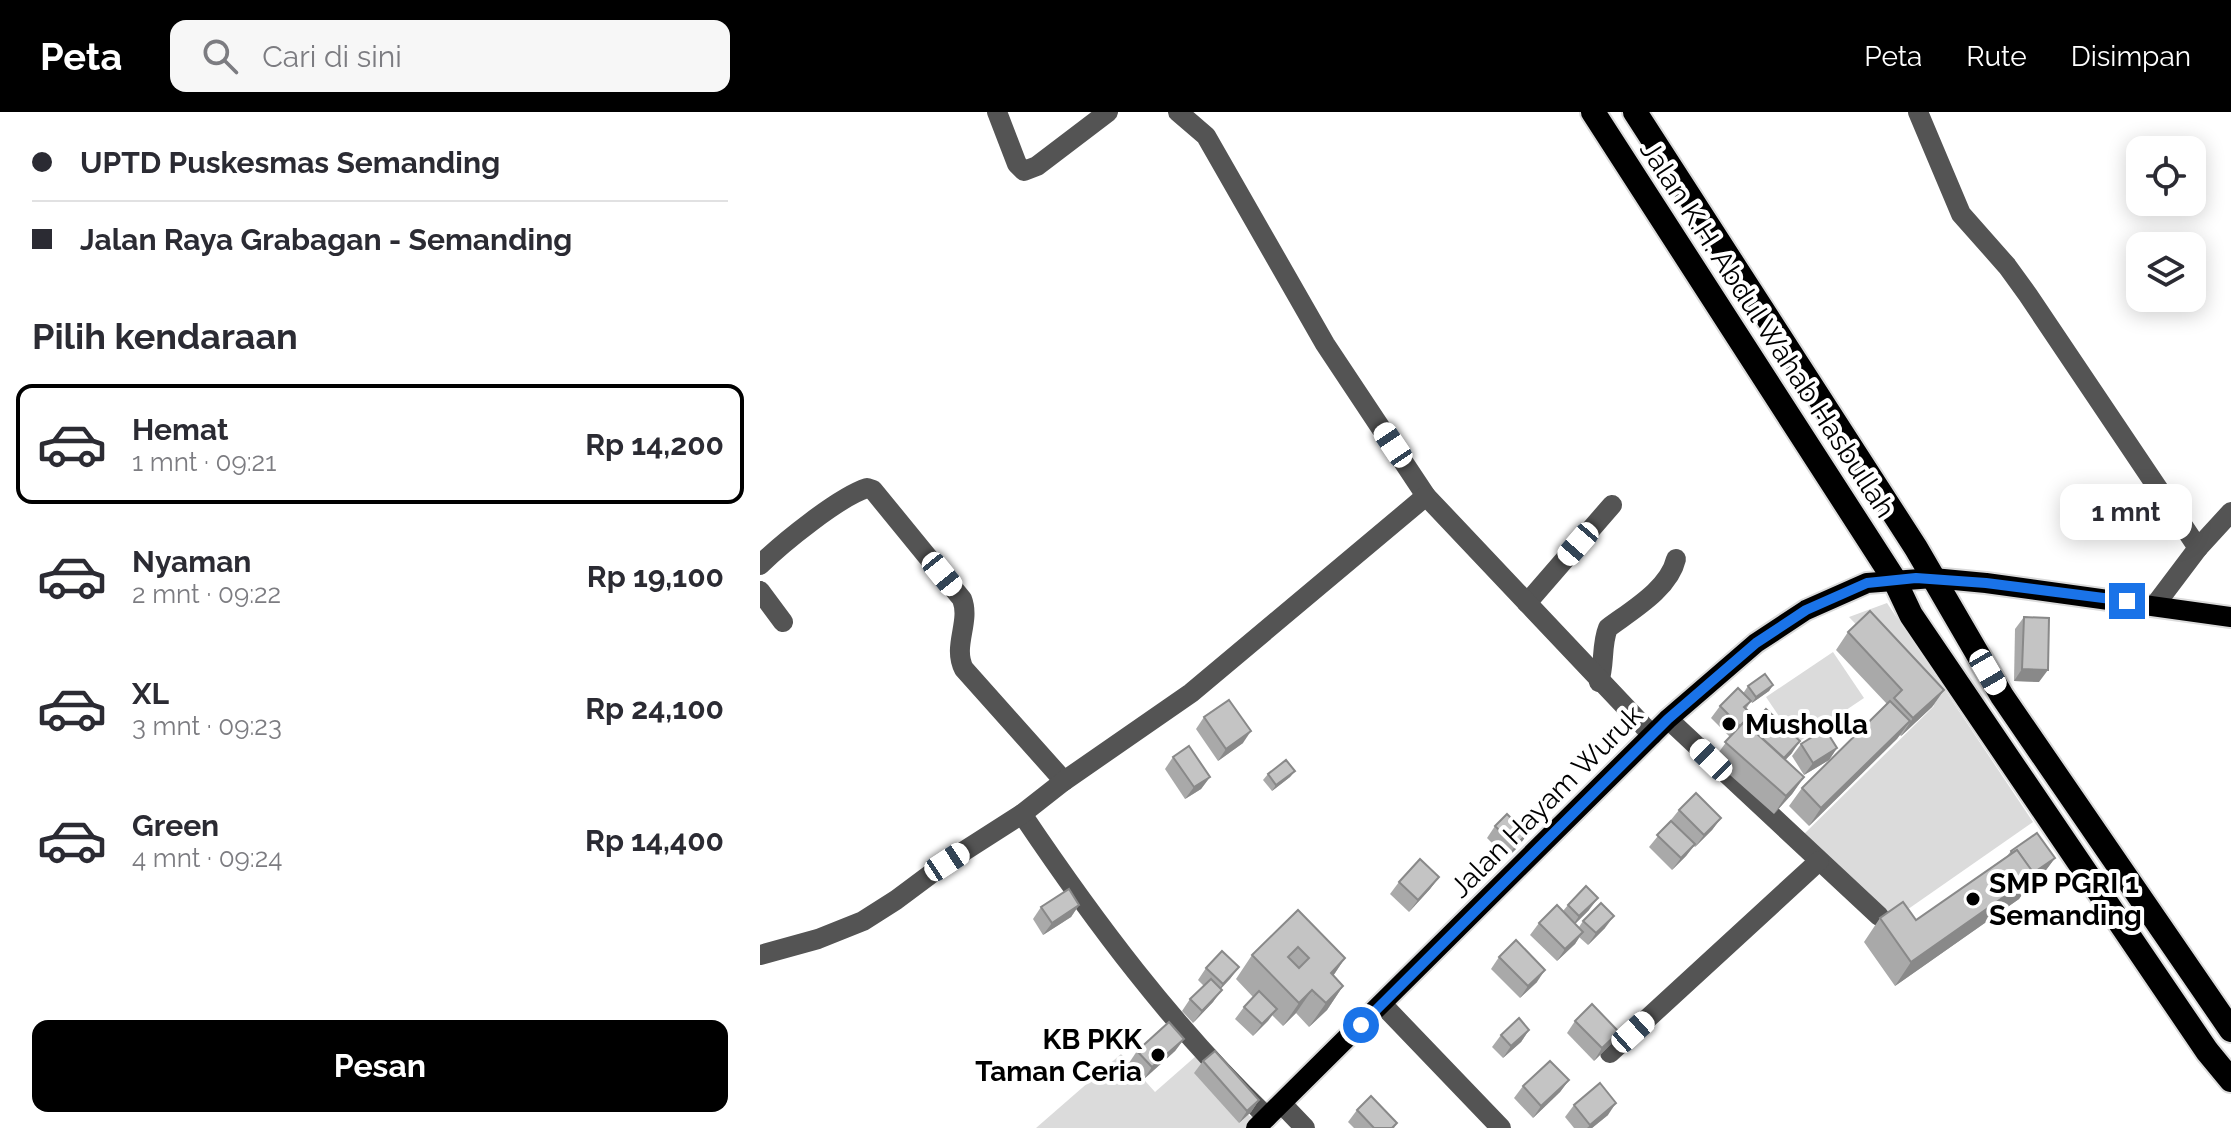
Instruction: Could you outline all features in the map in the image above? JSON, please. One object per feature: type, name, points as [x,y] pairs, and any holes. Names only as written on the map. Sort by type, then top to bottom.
[{"type":"highway","name":"Jalan K.H. Abdul Wahab Hasbullah","points":[[1593,112],[1914,578]]},
{"type":"highway","name":"Jalan K.H. Abdul Wahab Hasbullah","points":[[1635,112],[1914,578]]},
{"type":"highway","points":[[1914,578],[2002,696],[2231,1030]]},
{"type":"highway","points":[[1914,578],[1911,615],[2207,1051],[2231,1080]]},
{"type":"main road","points":[[1914,578],[2155,605],[2231,617]]},
{"type":"main road","name":"Jalan Hayam Wuruk","points":[[1268,1116],[1668,719],[1756,643],[1806,610],[1867,583],[1914,578]]},
{"type":"street","points":[[997,112],[1017,164],[1024,171],[1037,166],[1108,112]]},
{"type":"street","points":[[1178,112],[1206,136],[1325,344],[1426,496],[1652,735]]},
{"type":"street","points":[[1918,112],[1961,214],[2028,295],[2198,548]]},
{"type":"street","points":[[760,565],[804,528],[853,494],[867,488],[873,490],[962,599],[965,607],[959,648],[964,669],[1064,781]]},
{"type":"street","points":[[763,948],[818,939],[863,921],[896,900],[1191,693],[1426,496]]},
{"type":"street","points":[[1527,603],[1612,505]]},
{"type":"street","points":[[2155,605],[2198,548],[2231,512]]},
{"type":"street","points":[[1599,682],[1604,667],[1604,637],[1608,628],[1659,588],[1674,571],[1676,559]]},
{"type":"street","points":[[760,591],[783,622]]},
{"type":"street","points":[[1668,719],[1879,916]]},
{"type":"street","points":[[1022,814],[1080,900],[1192,1038],[1268,1116],[1305,1128]]},
{"type":"street","points":[[1610,1053],[1819,861]]},
{"type":"street","points":[[1382,1004],[1501,1128]]},
{"type":"shaded area","points":[[1887,603],[2033,822],[1891,921],[1799,839],[1934,706],[1849,617]]},
{"type":"shaded area","points":[[1833,652],[1864,698],[1797,743],[1766,697]]},
{"type":"shaded area","points":[[1121,1054],[1155,1092],[1196,1056],[1255,1122],[1249,1128],[1036,1128]]},
{"type":"building","points":[[1870,611],[1944,690],[1913,718],[1894,698],[1902,690],[1848,632]]},
{"type":"building","points":[[2024,617],[2049,618],[2048,670],[2022,669]]},
{"type":"building","points":[[1765,674],[1773,685],[1756,697],[1748,686]]},
{"type":"building","points":[[1738,688],[1751,701],[1744,707],[1753,716],[1740,726],[1720,706]]},
{"type":"building","points":[[1229,700],[1251,731],[1226,749],[1204,717]]},
{"type":"building","points":[[1890,701],[1910,721],[1821,808],[1802,788]]},
{"type":"building","points":[[1766,709],[1800,741],[1784,758],[1750,727]]},
{"type":"building","points":[[1744,722],[1804,777],[1786,796],[1725,742]]},
{"type":"building","points":[[1825,729],[1837,748],[1813,763],[1801,744]]},
{"type":"building","points":[[1189,746],[1210,777],[1194,787],[1173,757]]},
{"type":"building","points":[[1286,760],[1295,771],[1276,785],[1268,774]]},
{"type":"building","points":[[1696,793],[1721,818],[1704,835],[1679,810]]},
{"type":"building","points":[[1507,814],[1527,834],[1515,846],[1495,826]]},
{"type":"building","points":[[1671,821],[1695,844],[1681,858],[1657,835]]},
{"type":"building","points":[[2037,833],[2055,858],[2033,873],[2017,850],[2011,851]]},
{"type":"building","points":[[2017,850],[2035,875],[1911,962],[1880,918],[1903,902],[1916,920]]},
{"type":"building","points":[[1420,859],[1439,877],[1418,900],[1399,882]]},
{"type":"building","points":[[1586,886],[1598,898],[1579,916],[1568,905]]},
{"type":"building","points":[[1069,889],[1079,905],[1052,923],[1041,907]]},
{"type":"building","points":[[1601,903],[1614,916],[1596,933],[1583,921]]},
{"type":"building","points":[[1557,905],[1583,932],[1565,949],[1539,923]]},
{"type":"building","points":[[1298,910],[1345,958],[1331,973],[1343,986],[1326,1003],[1312,990],[1299,1003],[1252,955]],"holes":[[[1298,947],[1309,958],[1299,968],[1288,957]]]},
{"type":"building","points":[[1516,940],[1545,970],[1528,986],[1499,957]]},
{"type":"building","points":[[1222,951],[1239,967],[1223,984],[1206,968]]},
{"type":"building","points":[[1211,979],[1222,990],[1202,1011],[1190,999]]},
{"type":"building","points":[[1259,991],[1277,1009],[1262,1024],[1244,1007]]},
{"type":"building","points":[[1592,1004],[1619,1032],[1602,1048],[1575,1021]]},
{"type":"building","points":[[1519,1018],[1529,1030],[1511,1046],[1501,1035]]},
{"type":"building","points":[[1169,1022],[1184,1039],[1152,1067],[1137,1051]]},
{"type":"building","points":[[1215,1051],[1259,1100],[1247,1111],[1203,1061]]},
{"type":"building","points":[[1550,1061],[1569,1080],[1541,1106],[1523,1086]]},
{"type":"building","points":[[1600,1083],[1616,1103],[1590,1125],[1574,1105]]},
{"type":"building","points":[[1371,1096],[1397,1123],[1392,1128],[1374,1128],[1357,1110]]},
{"type":"place","name":"Musholla","points":[[1729,724]]},
{"type":"place","name":"SMP PGRI 1 Semanding","points":[[1973,899]]},
{"type":"place","name":"KB PKK Taman Ceria","points":[[1158,1055]]},
{"type":"route","points":[[1361,1025],[1668,719],[1756,643],[1806,610],[1867,583],[1916,578],[1986,583],[2127,601]]}]
